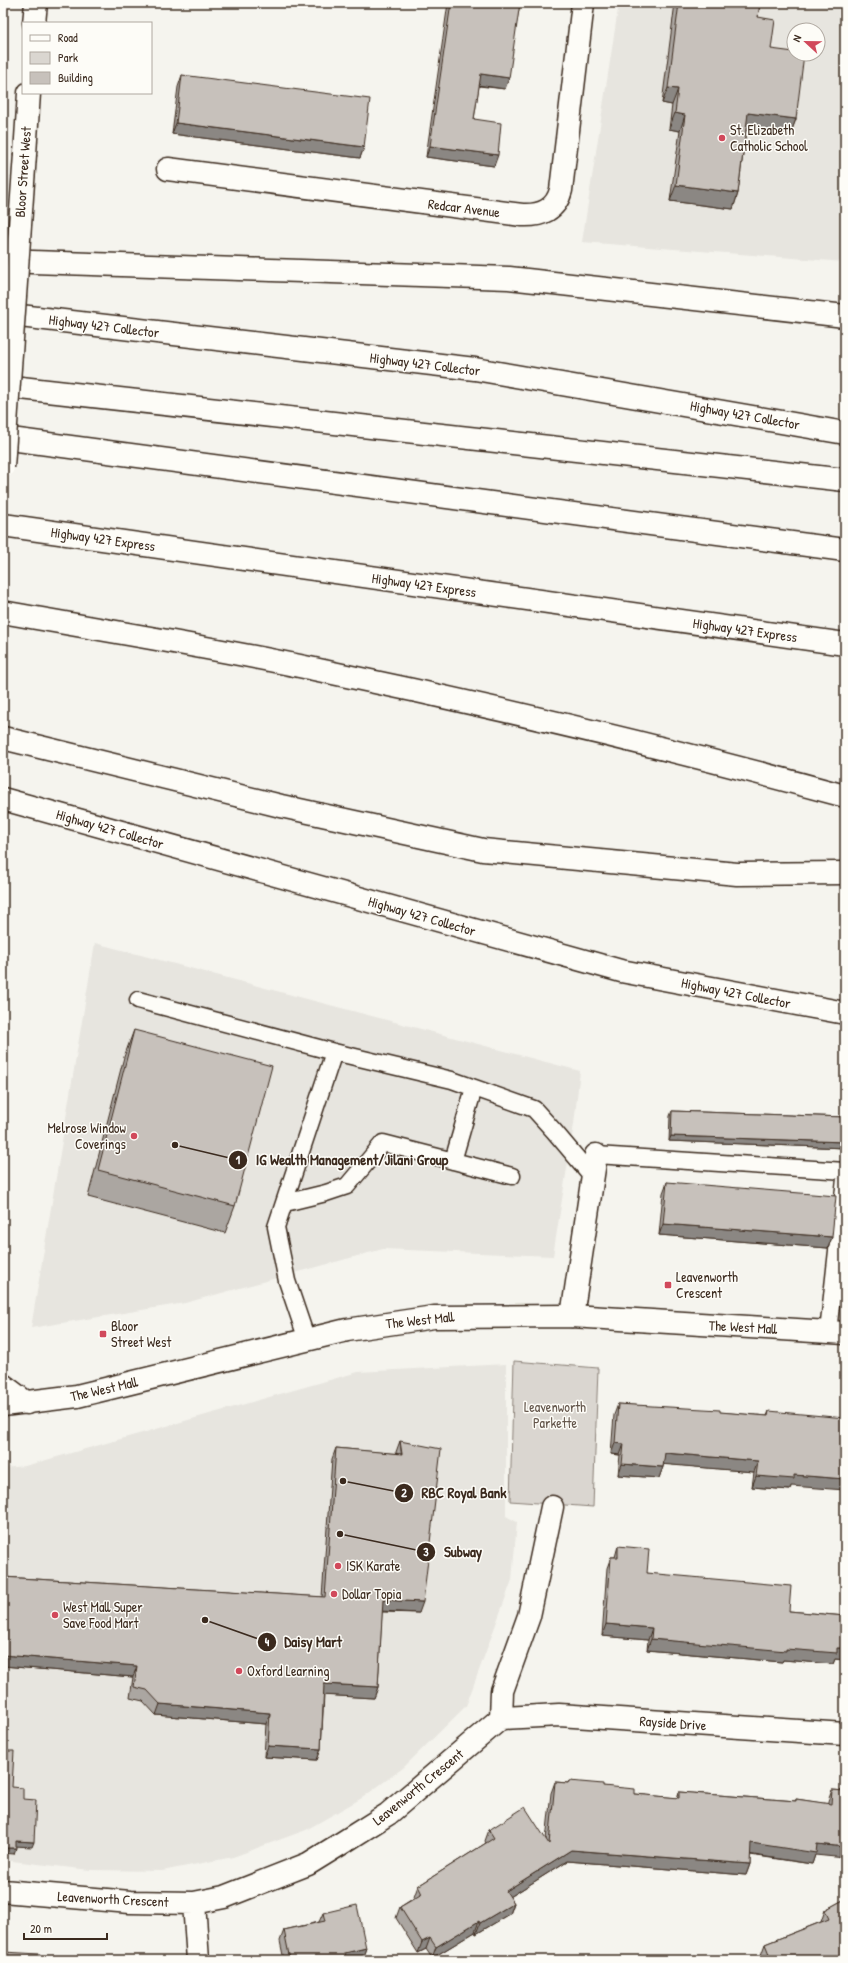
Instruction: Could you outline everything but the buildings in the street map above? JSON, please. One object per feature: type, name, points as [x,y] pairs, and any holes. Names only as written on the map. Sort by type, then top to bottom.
[{"type":"main road","points":[[34,22],[36,3]]},
{"type":"main road","name":"Redcar Avenue","points":[[168,169],[534,216],[546,211],[556,204],[561,190],[583,3]]},
{"type":"main road","name":"Bloor Street West","points":[[3,467],[29,94]]},
{"type":"main road","points":[[3,261],[509,278],[845,316]]},
{"type":"main road","name":"Highway 427 Collector","points":[[3,314],[475,369],[845,433]]},
{"type":"main road","points":[[3,386],[845,480]]},
{"type":"main road","points":[[3,438],[845,550]]},
{"type":"main road","name":"Highway 427 Express","points":[[3,525],[845,644]]},
{"type":"main road","points":[[3,612],[312,668],[495,708],[837,793]]},
{"type":"main road","points":[[3,738],[281,806],[483,850],[736,874],[845,873]]},
{"type":"main road","name":"Highway 427 Collector","points":[[3,799],[621,971],[845,1013]]},
{"type":"main road","points":[[572,1316],[596,1154]]},
{"type":"main road","name":"The West Mall","points":[[3,1405],[77,1396],[372,1325],[434,1317],[572,1316],[836,1333]]},
{"type":"main road","points":[[3,1384],[27,1403]]},
{"type":"main road","points":[[501,1718],[502,1691],[529,1616],[552,1507]]},
{"type":"main road","name":"Rayside Drive","points":[[501,1718],[559,1715],[845,1734]]},
{"type":"main road","name":"Leavenworth Crescent","points":[[3,1891],[130,1902],[194,1903],[224,1896],[308,1864],[388,1814],[501,1718]]},
{"type":"main road","points":[[194,1903],[198,1960]]},
{"type":"lane","points":[[138,1000],[334,1052],[452,1080],[534,1109],[592,1176]]},
{"type":"lane","points":[[308,1340],[287,1281],[276,1227],[334,1052]]},
{"type":"lane","points":[[453,1161],[474,1088]]},
{"type":"lane","points":[[285,1202],[326,1193],[347,1186],[383,1143],[512,1176]]},
{"type":"lane","points":[[596,1154],[845,1171]]},
{"type":"lane","points":[[836,1333],[845,1179]]},
{"type":"shaded area","name":"St. Elizabeth Catholic School","points":[[619,3],[845,3],[845,262],[582,242]]},
{"type":"shaded area","points":[[95,943],[580,1071],[574,1124],[553,1256],[383,1249],[185,1303],[31,1328]]},
{"type":"shaded area","points":[[506,1364],[506,1516],[517,1522],[512,1580],[466,1706],[403,1768],[362,1798],[306,1830],[233,1857],[162,1871],[90,1870],[3,1860],[3,1468],[25,1466],[358,1372]]},
{"type":"green space","name":"Leavenworth Parkette","points":[[514,1361],[598,1368],[593,1507],[510,1501]]},
{"type":"place","name":"St. Elizabeth Catholic School","points":[[722,138]]},
{"type":"place","name":"Melrose Window Coverings","points":[[134,1136]]},
{"type":"place","name":"IG Wealth Management/Jilani Group","points":[[175,1145]]},
{"type":"place","name":"Leavenworth Crescent","points":[[668,1285]]},
{"type":"place","name":"Bloor Street West","points":[[103,1334]]},
{"type":"place","name":"RBC Royal Bank","points":[[343,1481]]},
{"type":"place","name":"Subway","points":[[340,1534]]},
{"type":"place","name":"ISK Karate","points":[[338,1566]]},
{"type":"place","name":"Dollar Topia","points":[[334,1594]]},
{"type":"place","name":"West Mall Super Save Food Mart","points":[[55,1615]]},
{"type":"place","name":"Daisy Mart","points":[[205,1620]]},
{"type":"place","name":"Oxford Learning","points":[[239,1671]]}]
